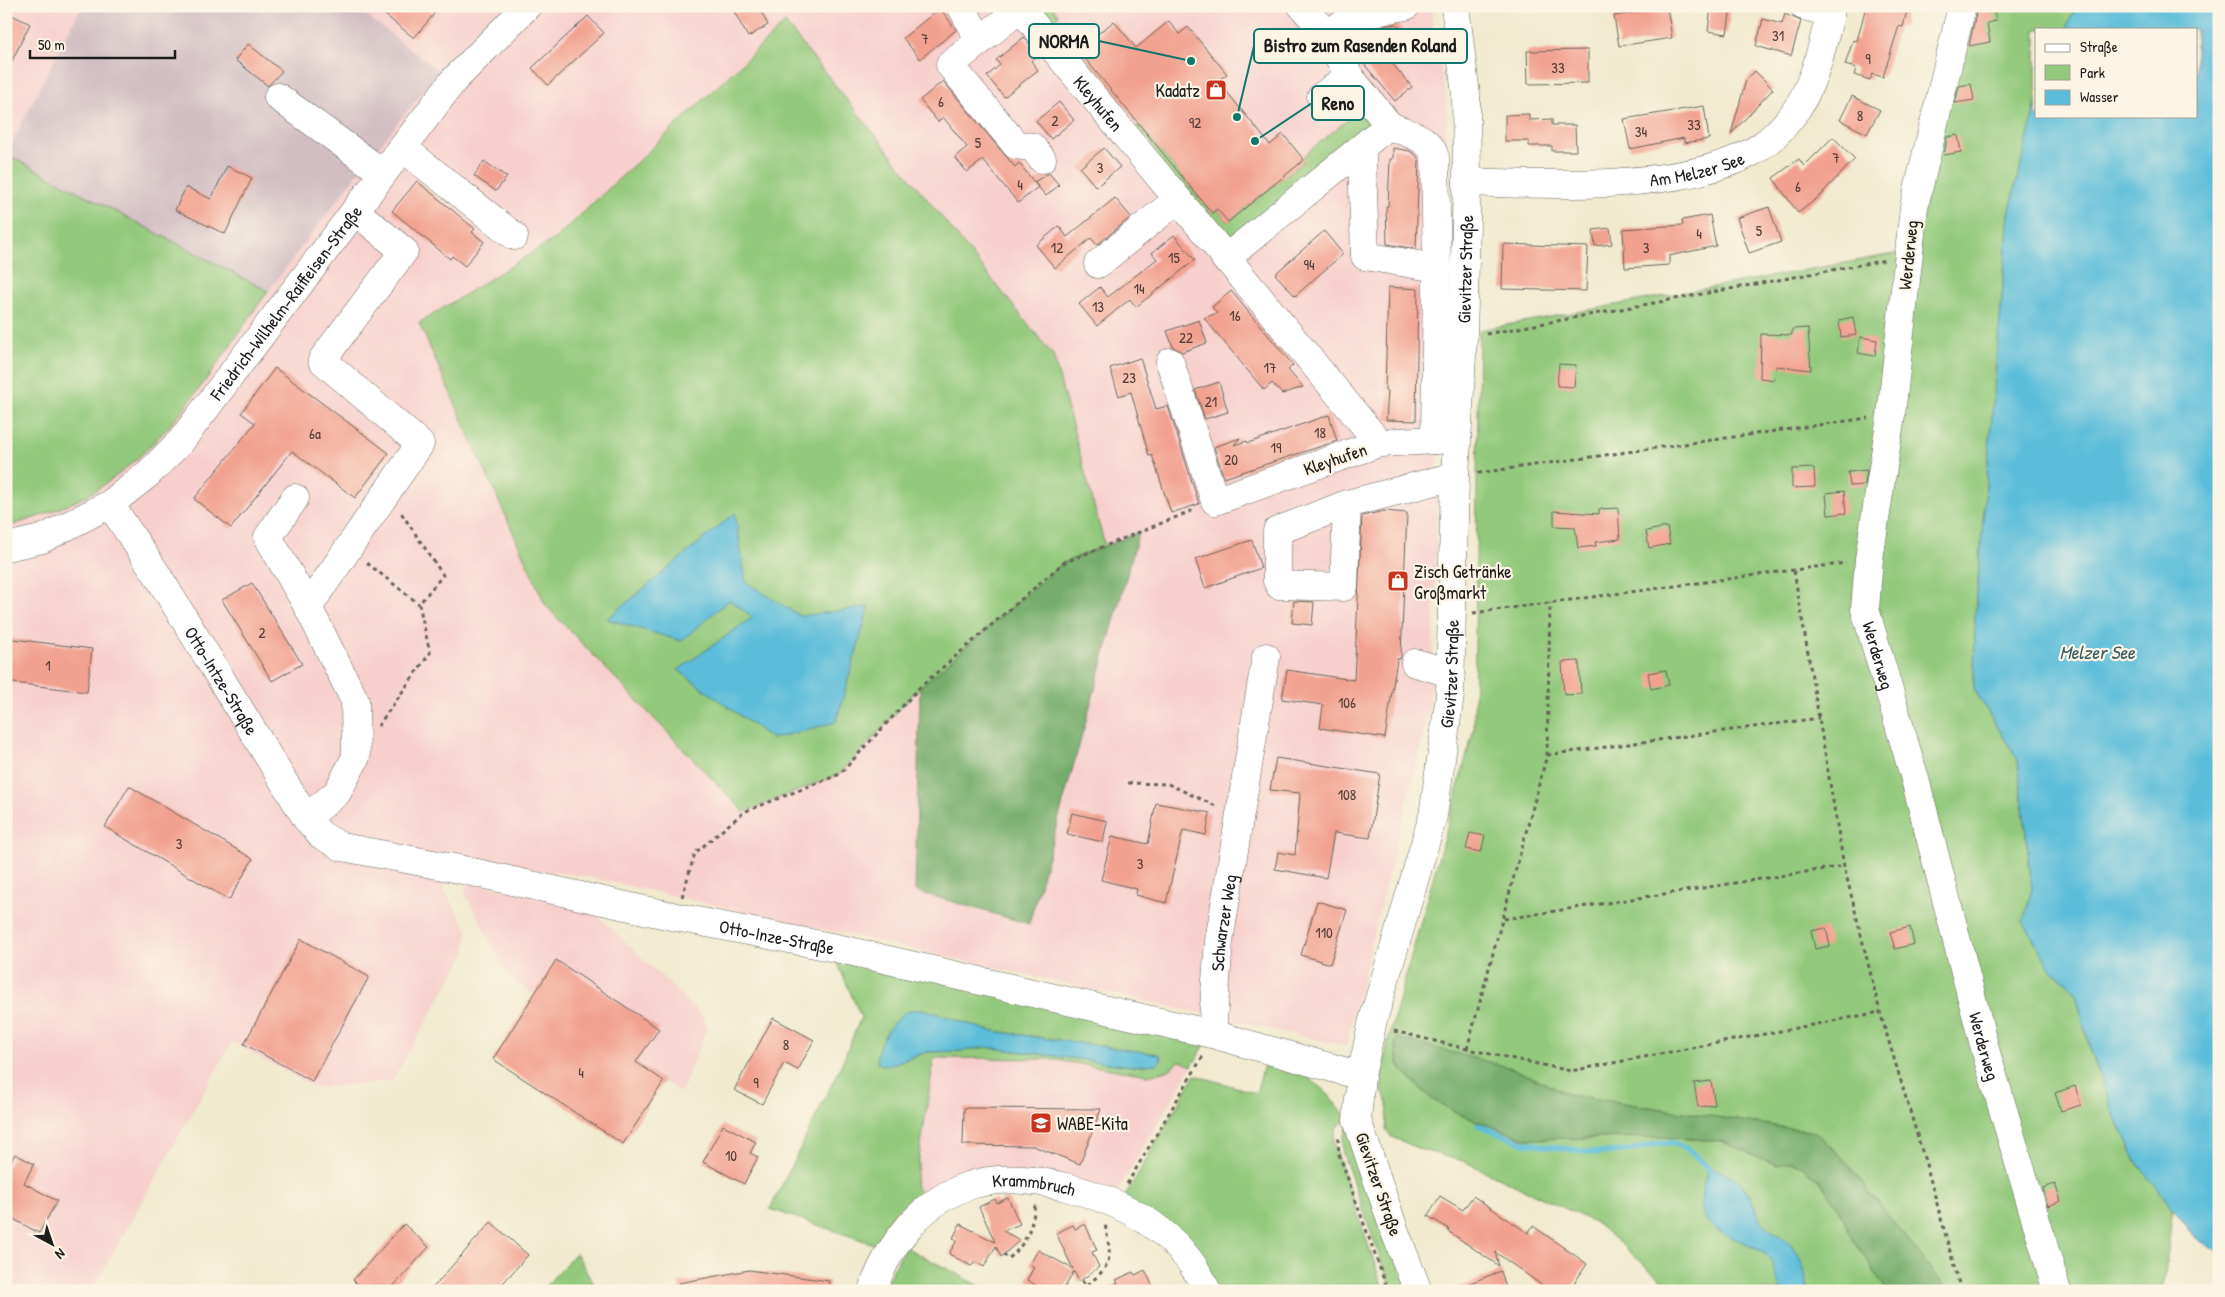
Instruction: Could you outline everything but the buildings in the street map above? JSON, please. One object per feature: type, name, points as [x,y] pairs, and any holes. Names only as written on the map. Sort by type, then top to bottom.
[{"type":"street","name":"Friedrich-Wilhelm-Raiffeisen-Straße","points":[[6,547],[42,539],[110,504],[148,474],[181,441],[453,81],[528,6]]},
{"type":"street","points":[[961,6],[974,30],[982,40]]},
{"type":"street","points":[[1302,6],[1326,34],[1349,76],[1389,125],[1422,139],[1432,150],[1435,158],[1436,268],[1446,439],[1378,444]]},
{"type":"street","points":[[1326,34],[1338,26],[1359,17],[1406,6]]},
{"type":"street","name":"Gievitzer Straße","points":[[1418,1291],[1395,1232],[1357,1120],[1362,1076],[1373,1020],[1433,816],[1450,694],[1456,476],[1446,439],[1463,338],[1467,182],[1466,95],[1455,6]]},
{"type":"street","points":[[1804,6],[1831,10]]},
{"type":"street","name":"Werderweg","points":[[1962,6],[1914,207],[1891,415],[1869,559],[1865,609],[1915,778],[1985,1048],[2057,1291]]},
{"type":"street","name":"Kleyhufen","points":[[1042,159],[1032,148],[1016,145],[950,66],[1022,8],[1225,259],[1378,444],[1215,501]]},
{"type":"street","name":"Am Melzer See","points":[[1467,182],[1596,183],[1624,181],[1690,172],[1738,159],[1768,142],[1793,115],[1812,77],[1831,10]]},
{"type":"street","points":[[1321,97],[1349,76]]},
{"type":"street","points":[[278,97],[383,173]]},
{"type":"street","points":[[1225,259],[1389,125]]},
{"type":"street","points":[[403,148],[514,236]]},
{"type":"street","points":[[1357,152],[1362,158],[1365,256],[1436,268]]},
{"type":"street","points":[[1098,264],[1177,200]]},
{"type":"street","points":[[308,607],[420,444],[322,360],[404,251],[354,211]]},
{"type":"street","points":[[1170,362],[1215,501]]},
{"type":"street","points":[[1347,504],[1421,495],[1456,476]]},
{"type":"street","points":[[295,498],[268,537],[308,607],[355,702],[356,757],[337,793],[306,818]]},
{"type":"street","name":"Otto-Intze-Straße","points":[[110,504],[158,576],[306,818],[321,835],[342,847]]},
{"type":"street","name":"Schwarzer Weg","points":[[1212,1034],[1219,941],[1266,657]]},
{"type":"street","points":[[1415,663],[1451,673]]},
{"type":"street","name":"Otto-Inze-Straße","points":[[342,847],[454,868],[676,917],[836,948],[1212,1034]]},
{"type":"street","points":[[1212,1034],[1362,1076]]},
{"type":"street","name":"Krammbruch","points":[[872,1291],[890,1254],[904,1231],[930,1206],[964,1187],[985,1181],[1018,1179],[1039,1180],[1087,1193],[1140,1216],[1176,1245],[1192,1264],[1207,1291]]},
{"type":"path","points":[[1463,338],[1908,255]]},
{"type":"path","points":[[1456,476],[1891,415]]},
{"type":"path","points":[[388,491],[443,575],[419,604]]},
{"type":"path","points":[[676,917],[695,853],[744,812],[840,774],[920,686],[1063,563],[1215,501]]},
{"type":"path","points":[[348,548],[419,604],[430,653],[356,757]]},
{"type":"path","points":[[1452,616],[1794,571],[1869,559]]},
{"type":"path","points":[[1794,571],[1844,866],[1880,1012],[1928,1171],[1960,1291]]},
{"type":"path","points":[[1467,1049],[1547,755],[1550,603]]},
{"type":"path","points":[[1547,755],[1819,718]]},
{"type":"path","points":[[1128,783],[1168,784],[1239,816]]},
{"type":"path","points":[[1503,919],[1844,866]]},
{"type":"path","points":[[1373,1020],[1394,1031],[1571,1071],[1880,1012]]},
{"type":"path","points":[[1082,1280],[1086,1286],[1103,1272],[1110,1256],[1104,1223],[1205,1053],[1212,1034]]},
{"type":"path","points":[[1004,1254],[1008,1259],[1020,1250],[1034,1218],[1039,1180]]},
{"type":"shaded area","points":[[6,6],[1430,6],[1447,105],[1432,700],[1346,1046],[589,877],[448,859],[444,876],[445,891],[468,930],[466,953],[392,1081],[316,1088],[232,1042],[92,1291],[6,1291]]},
{"type":"shaded area","points":[[82,6],[354,6],[439,71],[367,161],[268,291],[6,154]]},
{"type":"shaded area","points":[[469,881],[590,908],[703,1016],[707,1028],[681,1093],[509,977],[464,891]]},
{"type":"shaded area","name":"WABE-Kita","points":[[934,1058],[1049,1059],[1148,1075],[1169,1070],[1180,1061],[1192,1066],[1115,1195],[1088,1185],[925,1199],[914,1185]]},
{"type":"green space","points":[[1047,6],[1052,6],[1059,16],[1047,26],[1069,53],[1076,47],[1105,83],[1095,91],[1044,27],[1043,16]]},
{"type":"green space","points":[[1966,6],[2076,6],[2066,28],[2035,28],[2035,108],[2009,214],[1975,616],[1974,689],[2018,760],[2032,889],[2023,921],[2051,969],[2075,990],[2089,1046],[2112,1110],[2137,1163],[2173,1208],[2163,1291],[1948,1291],[1842,1157],[1815,1132],[1570,1095],[1512,1068],[1395,1045],[1398,1063],[1402,1071],[1433,1100],[1463,1116],[1526,1139],[1661,1137],[1721,1141],[1777,1165],[1792,1162],[1802,1166],[1820,1181],[1837,1206],[1854,1241],[1887,1291],[1808,1291],[1802,1263],[1792,1247],[1772,1232],[1759,1218],[1749,1193],[1718,1231],[1755,1248],[1768,1257],[1774,1265],[1782,1291],[1674,1291],[1598,1224],[1463,1161],[1422,1150],[1390,1136],[1386,1130],[1388,1104],[1383,1093],[1381,1079],[1388,1041],[1474,729],[1479,330],[1915,250]]},
{"type":"green space","points":[[785,23],[1053,355],[1105,546],[1063,563],[920,687],[840,774],[744,812],[546,606],[419,323],[556,238]]},
{"type":"green space","points":[[1352,99],[1373,127],[1231,242],[1129,133],[1139,125],[1212,213],[1217,209],[1228,222],[1304,161],[1302,157],[1357,112],[1349,101]]},
{"type":"green space","points":[[6,154],[268,291],[193,397],[151,446],[127,468],[79,500],[43,515],[6,527]]},
{"type":"green space","points":[[1139,532],[1029,924],[915,891],[920,687],[1063,563]]},
{"type":"green space","points":[[834,955],[1206,1039],[1192,1066],[1180,1061],[1169,1070],[1148,1075],[1049,1059],[934,1058],[915,1185],[925,1199],[882,1247],[770,1209],[840,1068],[861,1017]],"holes":[[[926,1010],[987,1030],[1157,1054],[1161,1056],[1161,1060],[1157,1064],[1132,1066],[985,1047],[964,1051],[927,1052],[892,1064],[884,1065],[878,1063]]]},
{"type":"green space","points":[[1397,1038],[1512,1068],[1570,1095],[1815,1132],[1842,1157],[1948,1291],[1887,1291],[1854,1241],[1837,1206],[1820,1181],[1802,1166],[1792,1162],[1777,1165],[1721,1141],[1661,1137],[1526,1139],[1463,1116],[1433,1100],[1402,1071],[1398,1063],[1395,1045]]},
{"type":"green space","points":[[1264,1065],[1304,1074],[1327,1093],[1348,1119],[1337,1127],[1333,1141],[1384,1291],[1216,1291],[1124,1198],[1195,1075],[1256,1093]]},
{"type":"green space","points":[[1348,1127],[1408,1291],[1392,1291],[1343,1154],[1342,1140]]},
{"type":"green space","points":[[905,1247],[990,1291],[882,1291]]},
{"type":"green space","points":[[576,1253],[598,1291],[541,1291]]},
{"type":"water","name":"Melzer See","points":[[2076,6],[2219,6],[2219,1253],[2196,1238],[2137,1163],[2112,1110],[2090,1048],[2075,990],[2051,969],[2023,921],[2032,889],[2018,760],[1974,689],[1975,616],[2009,214],[2035,108],[2035,118],[2198,118],[2198,28],[2066,28]]},
{"type":"water","points":[[735,513],[746,582],[800,616],[869,607],[836,722],[772,739],[678,670],[753,617],[729,600],[681,641],[607,619]]},
{"type":"water","points":[[911,1010],[926,1010],[987,1030],[1157,1054],[1161,1056],[1161,1060],[1157,1064],[1132,1066],[985,1047],[964,1051],[927,1052],[892,1064],[883,1065],[878,1063],[877,1057],[881,1041],[897,1019]]},
{"type":"water","points":[[1709,1169],[1727,1173],[1742,1184],[1761,1220],[1797,1252],[1802,1262],[1808,1291],[1782,1291],[1771,1261],[1764,1253],[1722,1233],[1706,1219],[1702,1208],[1702,1195],[1704,1181]]},
{"type":"waterway","points":[[1478,1125],[1524,1143],[1598,1153],[1632,1150],[1660,1143],[1673,1143],[1688,1149],[1709,1169]]},
{"type":"place","name":"NORMA","points":[[1191,61]]},
{"type":"place","name":"Kadatz","points":[[1216,90]]},
{"type":"place","name":"Bistro zum Rasenden Roland","points":[[1237,117]]},
{"type":"place","name":"Reno","points":[[1255,141]]},
{"type":"place","name":"Zisch Getränke Großmarkt","points":[[1398,581]]},
{"type":"place","name":"WABE-Kita","points":[[1041,1123]]}]
